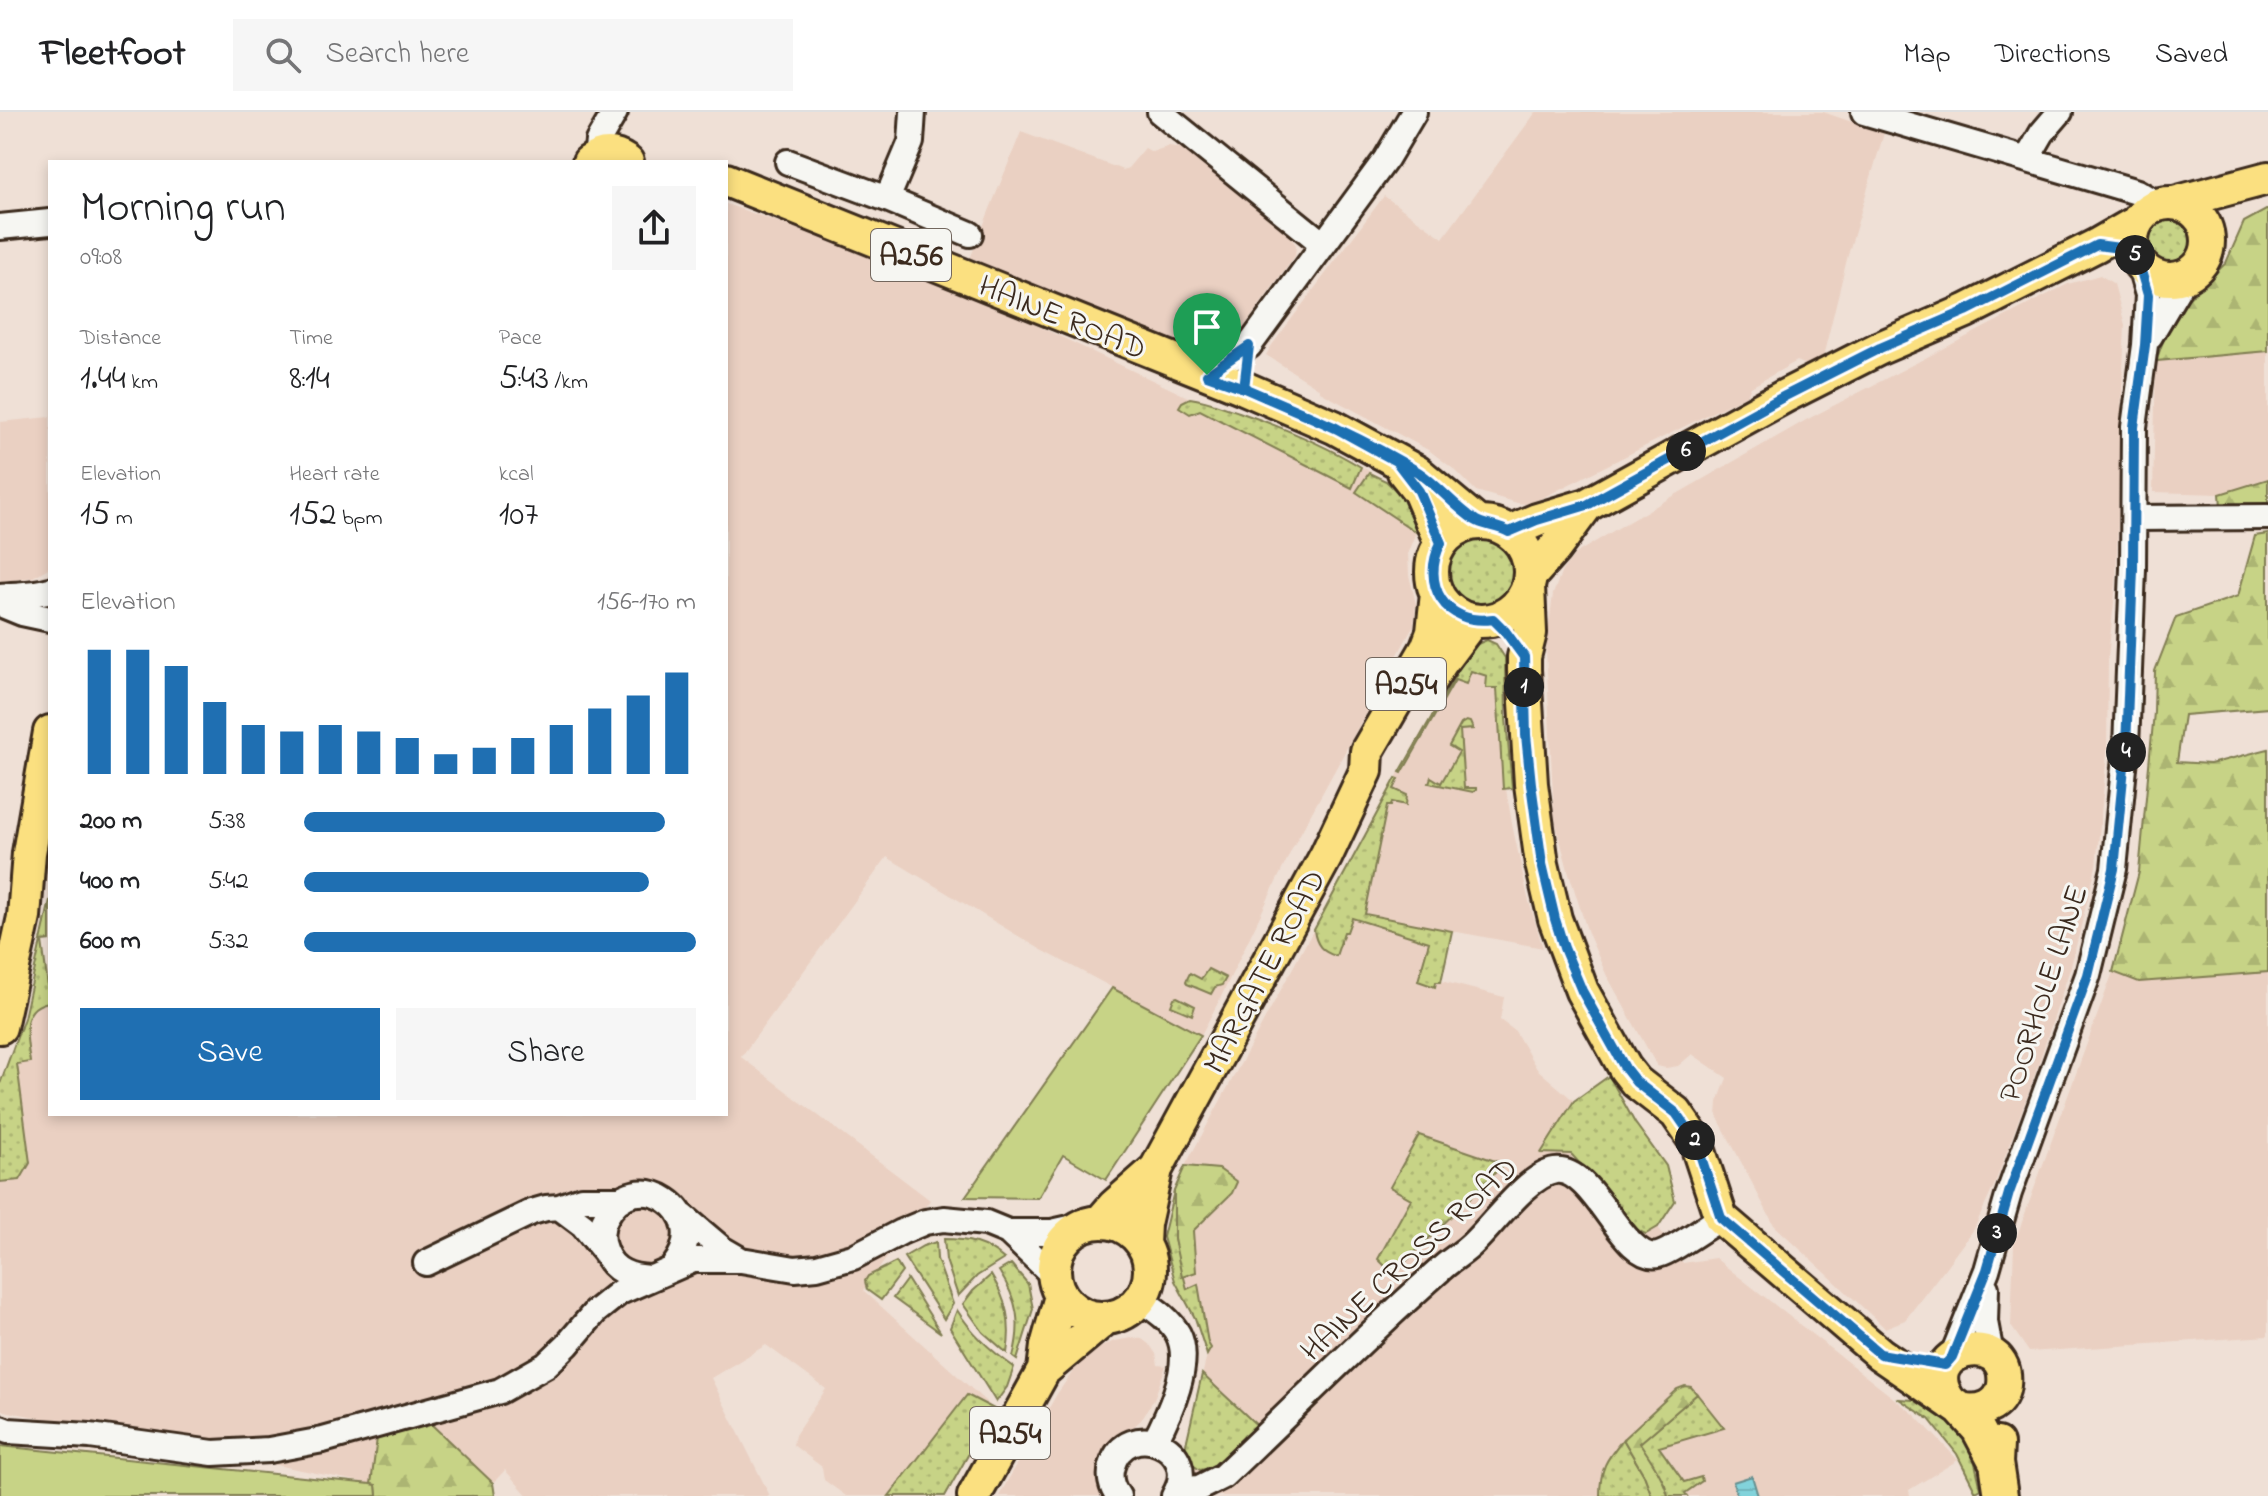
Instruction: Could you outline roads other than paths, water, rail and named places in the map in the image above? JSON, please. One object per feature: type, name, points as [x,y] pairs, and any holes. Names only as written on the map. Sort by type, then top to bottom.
[{"type":"main road","points":[[2149,229],[2148,273],[2160,279],[2185,277],[2204,261],[2223,216],[2259,180]]},
{"type":"main road","points":[[1509,532],[1587,505],[1785,396],[2097,245],[2149,229],[2259,180]]},
{"type":"main road","name":"HAINE ROAD","points":[[728,181],[1334,427],[1417,472],[1478,523]]},
{"type":"main road","points":[[2149,229],[2187,206],[2205,224],[2209,236],[2208,249]]},
{"type":"main road","name":"HAINE ROAD","points":[[1396,461],[1419,491],[1441,543]]},
{"type":"main road","points":[[1483,620],[1507,613],[1516,606],[1529,581],[1587,505]]},
{"type":"main road","points":[[1524,657],[1505,631],[1483,620],[1457,614],[1445,605],[1437,593],[1433,581],[1435,555],[1441,543],[1464,526],[1478,523],[1499,526],[1526,551],[1530,633],[1524,657],[1526,735],[1542,864],[1564,948],[1582,991],[1625,1068],[1676,1113],[1696,1142],[1721,1218],[1880,1354],[1956,1406],[1970,1412],[1990,1407],[1997,1400],[2004,1381],[2003,1371],[1991,1354],[1981,1350],[1961,1351],[1949,1361],[1942,1375],[1942,1385],[1945,1395],[1956,1406],[1978,1429],[1996,1463]]},
{"type":"main road","name":"MARGATE ROAD","points":[[974,1496],[1044,1370],[1106,1318],[1125,1312],[1141,1300],[1149,1283],[1149,1257],[1143,1244],[1144,1224],[1156,1169],[1326,856],[1366,771],[1367,751],[1427,648],[1433,632],[1437,593]]},
{"type":"main road","name":"MARGATE ROAD","points":[[1366,771],[1382,758],[1398,736],[1440,664],[1483,620]]},
{"type":"main road","points":[[0,1027],[40,849],[48,755]]},
{"type":"main road","name":"MARGATE ROAD","points":[[1044,1370],[1057,1286],[1053,1265],[1057,1250],[1065,1237],[1090,1224],[1156,1169]]},
{"type":"main road","points":[[1090,1224],[1117,1224],[1131,1231],[1143,1244]]},
{"type":"main road","points":[[1057,1286],[1074,1309],[1086,1316],[1106,1318]]},
{"type":"main road","points":[[1880,1354],[1949,1361]]},
{"type":"main road","points":[[1997,1400],[1996,1463],[2001,1496]]},
{"type":"street","points":[[887,199],[911,142],[913,112]]},
{"type":"street","points":[[1160,112],[1189,121],[1323,244]]},
{"type":"street","points":[[1207,375],[1249,346],[1386,159],[1414,112]]},
{"type":"street","points":[[1864,112],[2137,192],[2149,229]]},
{"type":"street","points":[[2027,159],[2042,133],[2060,112]]},
{"type":"street","points":[[609,160],[598,141],[614,114]]},
{"type":"street","points":[[788,162],[970,234]]},
{"type":"street","points":[[0,227],[48,222]]},
{"type":"street","name":"POORHOLE LANE","points":[[1949,1361],[1987,1270],[2009,1193],[2088,975],[2114,869],[2126,747],[2134,427],[2145,345],[2149,229]]},
{"type":"street","name":"POORHOLE LANE","points":[[2145,345],[2185,277]]},
{"type":"street","points":[[1244,388],[1249,346]]},
{"type":"street","points":[[2134,518],[2268,517]]},
{"type":"street","points":[[0,596],[48,591]]},
{"type":"street","points":[[0,604],[48,619]]},
{"type":"street","name":"HAINE CROSS ROAD","points":[[1176,1493],[1199,1488],[1223,1476],[1397,1309],[1471,1245],[1539,1176],[1558,1170],[1574,1176],[1602,1204],[1621,1231],[1643,1254],[1655,1256],[1666,1252],[1721,1218]]},
{"type":"street","points":[[595,1312],[607,1257],[601,1236],[603,1221],[610,1208],[635,1193],[660,1196],[671,1202],[722,1249],[741,1260]]},
{"type":"street","points":[[426,1263],[532,1212],[581,1199],[621,1199]]},
{"type":"street","points":[[559,1207],[583,1225],[622,1273],[636,1278],[650,1278]]},
{"type":"street","points":[[0,1428],[90,1436],[213,1453],[269,1450],[323,1440],[500,1391],[546,1365],[595,1312],[620,1292],[663,1274],[674,1266],[686,1243],[683,1216]]},
{"type":"street","points":[[674,1266],[693,1260],[741,1260],[795,1269],[837,1263],[925,1222],[944,1219],[986,1223],[1008,1232],[1052,1232],[1090,1224]]},
{"type":"street","points":[[1008,1232],[1057,1286]]},
{"type":"street","name":"POORHOLE LANE","points":[[1987,1270],[1985,1322],[1991,1354]]},
{"type":"street","points":[[1141,1300],[1171,1325],[1178,1334],[1182,1348],[1183,1362],[1175,1393],[1155,1441]]},
{"type":"street","points":[[1118,1496],[1111,1479],[1111,1467],[1124,1447],[1134,1442],[1155,1441],[1164,1445],[1177,1460],[1181,1480],[1176,1493]]},
{"type":"water","points":[[1752,1476],[1758,1496],[1737,1496],[1733,1482]]}]
